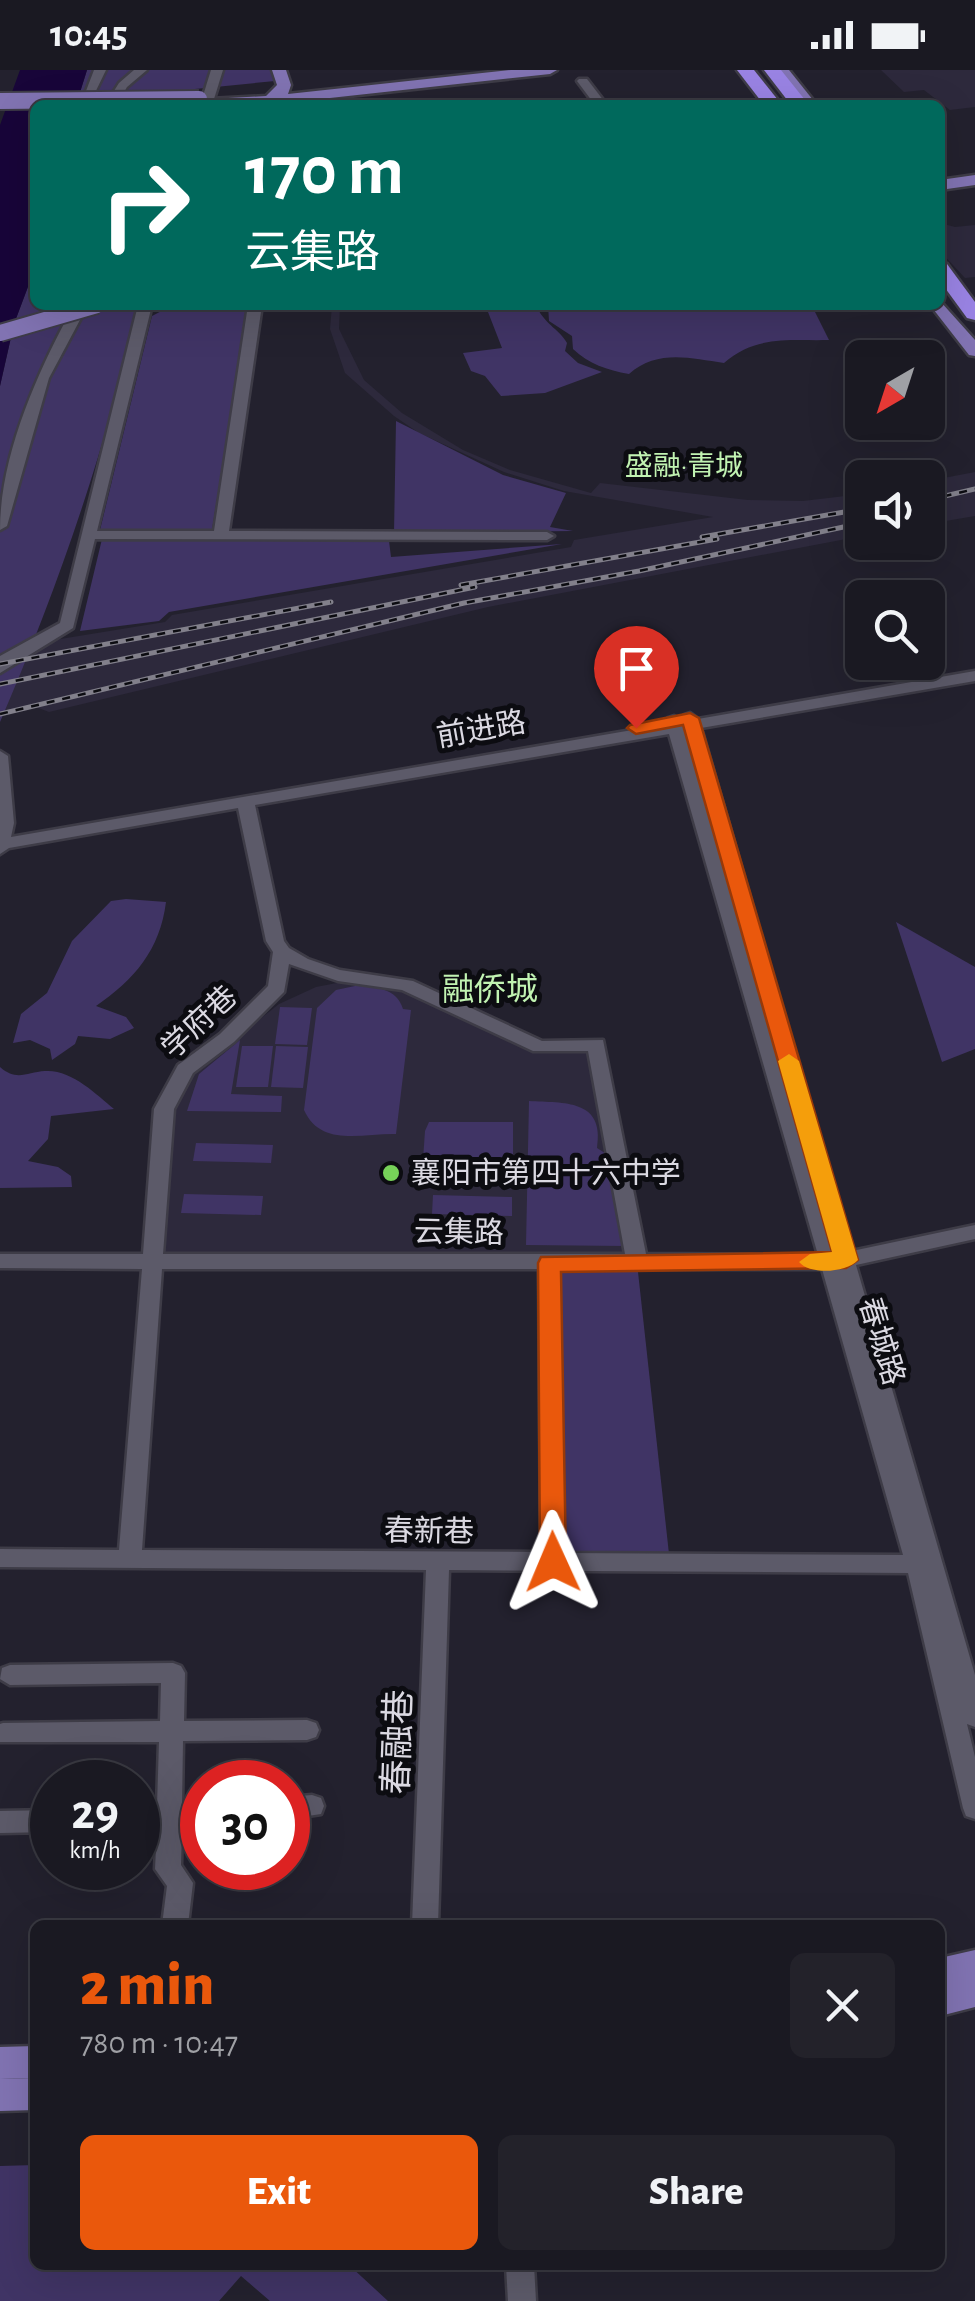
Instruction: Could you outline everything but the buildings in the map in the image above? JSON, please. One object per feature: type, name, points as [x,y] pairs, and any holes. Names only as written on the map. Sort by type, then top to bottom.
[{"type":"highway","points":[[744,70],[765,92]]},
{"type":"highway","points":[[772,70],[805,100]]},
{"type":"highway","points":[[945,277],[969,315],[975,336]]},
{"type":"highway","points":[[945,303],[969,315]]},
{"type":"main road","points":[[272,96],[282,92],[284,85],[279,70]]},
{"type":"main road","points":[[294,70],[303,89],[314,92]]},
{"type":"main road","points":[[225,100],[510,70]]},
{"type":"main road","points":[[241,100],[319,96],[550,70]]},
{"type":"main road","points":[[782,70],[806,100]]},
{"type":"main road","points":[[0,104],[30,104]]},
{"type":"main road","points":[[0,104],[30,106]]},
{"type":"main road","points":[[945,173],[975,169]]},
{"type":"main road","points":[[945,184],[975,180]]},
{"type":"main road","points":[[945,274],[975,302]]},
{"type":"main road","points":[[945,308],[975,350]]},
{"type":"main road","points":[[0,326],[54,310]]},
{"type":"main road","points":[[0,333],[80,310]]},
{"type":"main road","points":[[945,1972],[975,1965]]},
{"type":"main road","points":[[945,2000],[975,1992]]},
{"type":"main road","points":[[0,2063],[30,2062]]},
{"type":"main road","points":[[0,2095],[30,2094]]},
{"type":"street","points":[[86,100],[100,70]]},
{"type":"street","points":[[114,100],[140,70]]},
{"type":"street","points":[[203,100],[217,70]]},
{"type":"street","points":[[583,81],[597,100]]},
{"type":"street","points":[[0,526],[42,378],[74,318],[72,310]]},
{"type":"street","points":[[0,668],[5,660],[68,625],[147,310]]},
{"type":"street","points":[[221,536],[254,310]]},
{"type":"street","points":[[90,536],[547,536]]},
{"type":"street","name":"前进路","points":[[38,836],[246,805],[975,667]]},
{"type":"street","name":"前进路","points":[[38,836],[975,676]]},
{"type":"street","name":"春城路","points":[[683,724],[837,1261],[975,1717]]},
{"type":"street","points":[[0,756],[2,842]]},
{"type":"street","points":[[246,805],[275,941],[282,952],[338,975],[406,985],[540,1047],[596,1044],[637,1263]]},
{"type":"street","points":[[2,842],[38,836]]},
{"type":"street","points":[[2,842],[38,836]]},
{"type":"street","name":"学府巷","points":[[130,1558],[164,1109],[185,1069],[227,1038],[277,988],[282,952]]},
{"type":"street","name":"云集路","points":[[0,1260],[837,1261],[975,1232]]},
{"type":"street","name":"春城路","points":[[837,1261],[917,1564],[975,1808]]},
{"type":"street","points":[[549,1263],[553,1562]]},
{"type":"street","name":"春新巷","points":[[1,1564],[130,1558],[917,1564]]},
{"type":"street","name":"春融巷","points":[[425,1920],[438,1561]]},
{"type":"street","points":[[10,1676],[173,1674],[168,1869],[180,1883],[176,1920]]},
{"type":"street","points":[[4,1733],[307,1730]]},
{"type":"street","points":[[160,1817],[180,1816]]},
{"type":"street","points":[[0,1822],[30,1821]]},
{"type":"street","points":[[520,2270],[522,2301]]},
{"type":"shaded area","points":[[20,70],[87,70],[78,100],[30,100],[30,281],[14,324],[0,386],[0,125]]},
{"type":"shaded area","points":[[87,70],[278,70],[275,81],[195,89],[192,100],[78,100]]},
{"type":"shaded area","points":[[881,70],[975,70],[975,107],[950,110],[945,100],[937,100],[924,90],[904,92]]},
{"type":"shaded area","points":[[945,224],[975,225],[975,277],[965,278],[945,256]]},
{"type":"shaded area","points":[[30,281],[30,310],[138,310],[112,412],[79,517],[0,722],[0,386],[14,324]]},
{"type":"shaded area","points":[[163,310],[247,310],[212,530],[100,530],[152,316]]},
{"type":"shaded area","points":[[332,310],[340,310],[339,329],[364,380],[402,413],[463,450],[510,470],[591,493],[600,483],[748,500],[803,501],[845,496],[845,539],[488,607],[49,712],[36,707],[0,716],[0,659],[48,641],[165,622],[172,615],[571,547],[574,540],[713,517],[564,491],[504,472],[419,433],[345,373],[330,329]]},
{"type":"shaded area","points":[[538,310],[567,343],[565,351],[578,363],[602,372],[545,393],[501,396],[485,376],[471,371],[463,353],[502,348],[488,312]]},
{"type":"shaded area","points":[[548,310],[815,310],[829,340],[760,344],[724,363],[662,358],[629,374],[599,366],[579,354],[573,349],[572,336],[549,321]]},
{"type":"shaded area","points":[[396,421],[503,475],[566,493],[550,527],[573,531],[394,533]]},
{"type":"shaded area","points":[[975,472],[975,516],[945,521],[945,478]]},
{"type":"shaded area","points":[[102,539],[389,541],[391,557],[562,544],[169,612],[159,621],[80,631]]},
{"type":"shaded area","points":[[111,901],[166,902],[158,935],[143,962],[122,986],[96,1006],[126,1017],[134,1028],[110,1039],[78,1036],[75,1044],[52,1060],[50,1049],[30,1040],[13,1043],[21,1014],[47,993],[72,941]]},
{"type":"shaded area","points":[[896,922],[975,967],[975,1049],[942,1062]]},
{"type":"shaded area","name":"襄阳市第四十六中学","points":[[342,982],[403,988],[524,1047],[547,1053],[594,1050],[633,1260],[165,1254],[156,1244],[174,1102],[189,1075],[279,1004],[316,987]]},
{"type":"shaded area","points":[[355,986],[384,990],[396,997],[403,1009],[411,1010],[396,1134],[332,1134],[321,1130],[304,1110],[317,1008],[336,990]]},
{"type":"shaded area","points":[[280,1007],[312,1008],[307,1045],[275,1044]]},
{"type":"shaded area","points":[[240,1040],[231,1094],[282,1096],[281,1112],[187,1111],[199,1074]]},
{"type":"shaded area","points":[[242,1046],[273,1046],[268,1087],[236,1087]]},
{"type":"shaded area","points":[[276,1046],[308,1047],[303,1088],[271,1087]]},
{"type":"shaded area","points":[[0,1067],[17,1075],[45,1071],[64,1074],[114,1109],[51,1116],[48,1139],[28,1161],[58,1167],[71,1176],[72,1187],[0,1188]]},
{"type":"shaded area","points":[[529,1101],[579,1107],[595,1120],[597,1148],[611,1157],[627,1246],[526,1245]]},
{"type":"shaded area","points":[[429,1122],[513,1122],[513,1161],[423,1160]]},
{"type":"shaded area","points":[[196,1143],[273,1145],[271,1163],[193,1161]]},
{"type":"shaded area","points":[[184,1194],[263,1196],[261,1215],[181,1213]]},
{"type":"shaded area","points":[[433,1195],[512,1197],[512,1216],[432,1214]]},
{"type":"shaded area","points":[[549,1263],[637,1263],[670,1563],[553,1562]]},
{"type":"shaded area","points":[[30,2165],[30,2270],[354,2270],[388,2301],[270,2301],[241,2276],[219,2301],[0,2301],[0,2166]]},
{"type":"railway","points":[[945,496],[975,489]]},
{"type":"railway","points":[[702,537],[845,512]]},
{"type":"railway","points":[[0,714],[464,603],[639,571],[845,527]]},
{"type":"railway","points":[[461,585],[717,539]]},
{"type":"railway","points":[[0,684],[475,587]]},
{"type":"railway","points":[[0,664],[331,602]]},
{"type":"slow traffic","points":[[789,1061],[846,1260],[810,1262]]},
{"type":"place","name":"襄阳市第四十六中学","points":[[391,1173]]},
{"type":"district","name":"盛融·青城","points":[[684,465]]},
{"type":"district","name":"融侨城","points":[[490,989]]},
{"type":"route","points":[[553,1562],[549,1263],[846,1260],[690,718],[636,728]]}]
